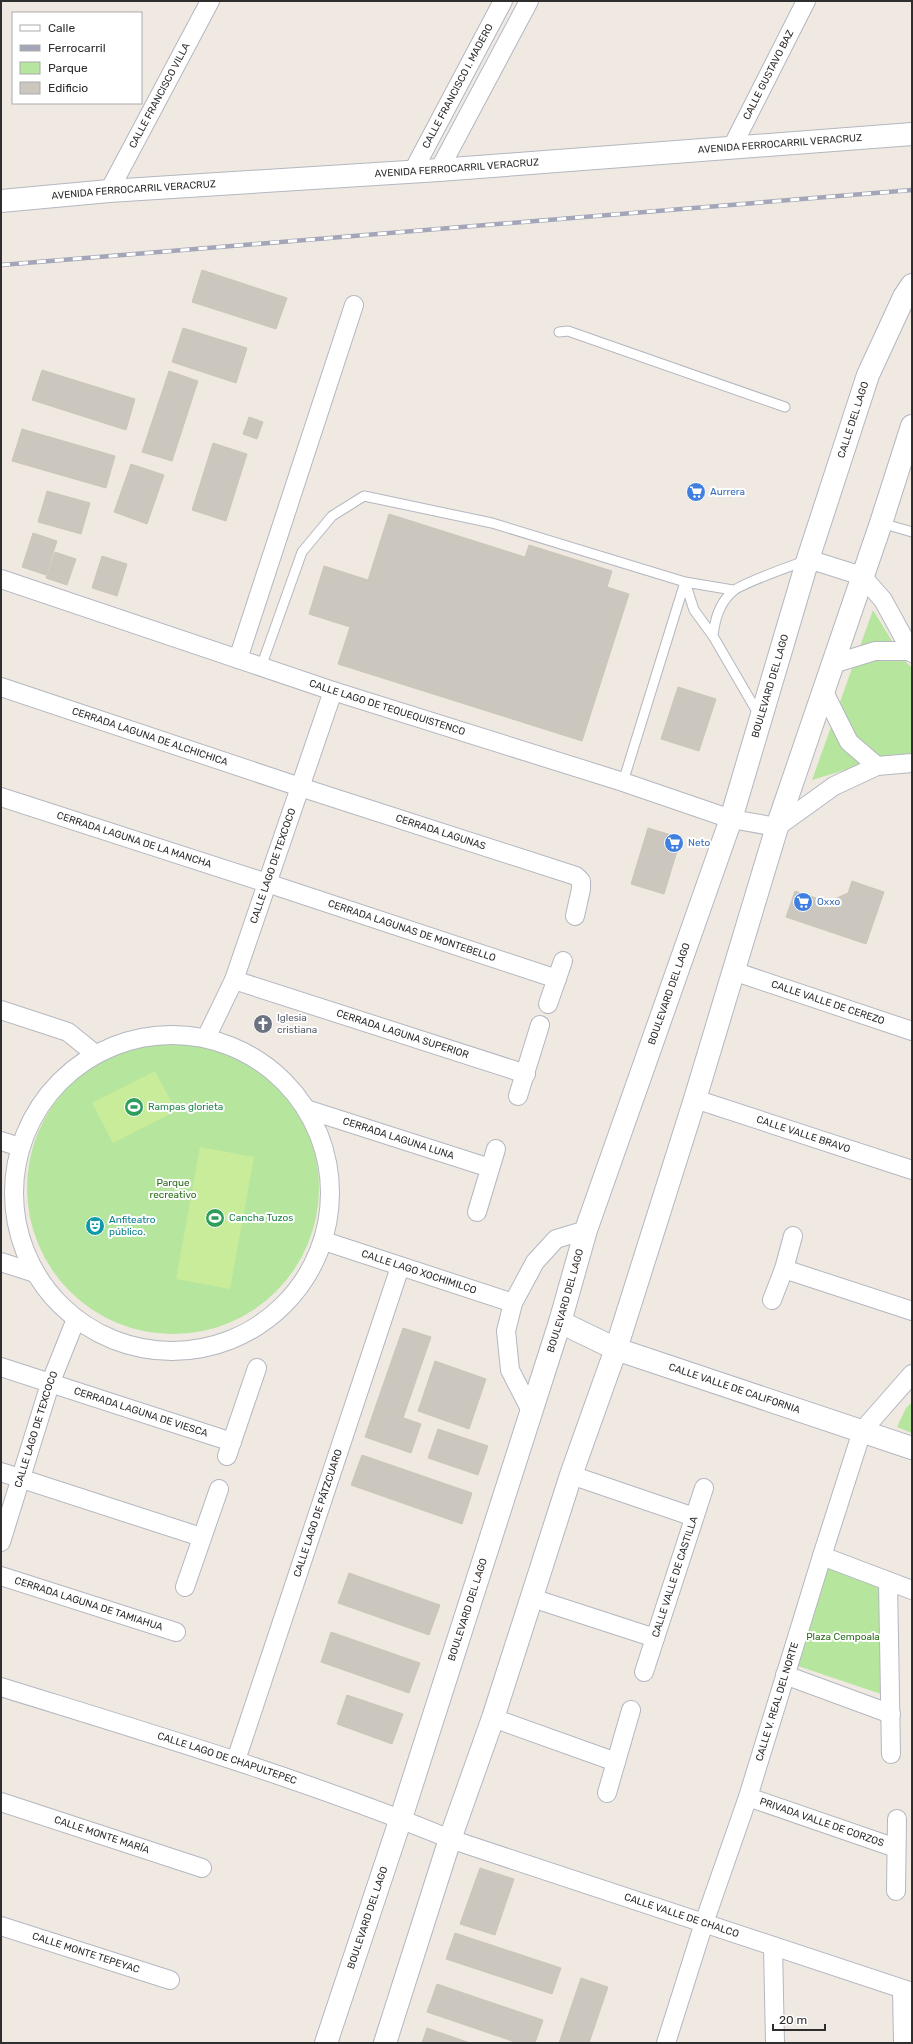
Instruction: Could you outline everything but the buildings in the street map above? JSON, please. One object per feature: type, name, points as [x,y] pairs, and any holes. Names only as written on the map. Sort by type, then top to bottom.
[{"type":"street","name":"CALLE FRANCISCO VILLA","points":[[109,191],[210,1]]},
{"type":"street","name":"CALLE FRANCISCO I. MADERO","points":[[412,171],[503,1]]},
{"type":"street","points":[[440,170],[529,1]]},
{"type":"street","name":"CALLE GUSTAVO BAZ","points":[[731,149],[806,1]]},
{"type":"street","name":"AVENIDA FERROCARRIL VERACRUZ","points":[[1,201],[109,191],[440,170],[912,134]]},
{"type":"street","name":"CALLE DEL LAGO","points":[[808,559],[868,375],[904,297],[912,285]]},
{"type":"street","points":[[238,659],[354,305]]},
{"type":"street","points":[[385,2043],[450,1839],[493,1718],[571,1475],[616,1349],[695,1099],[777,827],[881,523],[912,426]]},
{"type":"street","points":[[808,559],[862,576],[883,600],[911,650],[875,651],[833,664]]},
{"type":"street","name":"BOULEVARD DEL LAGO","points":[[326,2043],[401,1818],[560,1322],[586,1230],[731,819],[808,559]]},
{"type":"street","name":"CALLE LAGO DE TEQUEQUISTENCO","points":[[1,579],[333,691],[623,782],[731,819],[777,827]]},
{"type":"street","name":"CERRADA LAGUNA DE ALCHICHICA","points":[[1,687],[300,787]]},
{"type":"street","name":"CALLE LAGO DE TEXCOCO","points":[[206,1038],[234,980],[333,691]]},
{"type":"street","points":[[824,692],[849,742],[877,766]]},
{"type":"street","points":[[777,827],[834,786],[877,766],[912,762]]},
{"type":"street","name":"CERRADA LAGUNAS","points":[[300,787],[576,876],[581,881],[581,889],[574,916]]},
{"type":"street","name":"CERRADA LAGUNA DE LA MANCHA","points":[[1,797],[267,883]]},
{"type":"street","name":"CERRADA LAGUNAS DE MONTEBELLO","points":[[267,883],[557,980]]},
{"type":"street","points":[[548,1004],[563,961]]},
{"type":"street","name":"CALLE VALLE DE CEREZO","points":[[733,971],[910,1025]]},
{"type":"street","name":"CERRADA LAGUNA SUPERIOR","points":[[234,980],[526,1074]]},
{"type":"street","points":[[1,1010],[68,1032],[95,1054]]},
{"type":"street","points":[[518,1096],[540,1025]]},
{"type":"street","points":[[168,1035],[206,1038],[241,1051],[273,1071],[300,1098],[306,1109],[329,1167],[331,1204],[324,1241],[308,1275],[284,1305],[255,1328],[220,1343],[183,1351],[145,1349],[109,1338],[76,1319],[53,1298],[35,1273],[18,1233],[13,1190],[20,1147],[37,1110],[62,1078],[95,1054],[131,1040],[168,1035]]},
{"type":"street","name":"CALLE VALLE BRAVO","points":[[695,1099],[912,1170]]},
{"type":"street","name":"CERRADA LAGUNA LUNA","points":[[306,1109],[490,1168]]},
{"type":"street","points":[[1,1141],[20,1147]]},
{"type":"street","points":[[477,1212],[496,1149]]},
{"type":"street","points":[[531,1411],[510,1370],[506,1331],[513,1303],[535,1262],[556,1239],[586,1230]]},
{"type":"street","points":[[772,1300],[784,1269],[793,1236]]},
{"type":"street","name":"CALLE LAGO XOCHIMILCO","points":[[324,1241],[513,1303]]},
{"type":"street","points":[[1,1262],[35,1273]]},
{"type":"street","name":"CALLE LAGO DE PÁTZCUARO","points":[[236,1760],[400,1267]]},
{"type":"street","points":[[784,1269],[912,1311]]},
{"type":"street","name":"CALLE LAGO DE TEXCOCO","points":[[1,1542],[50,1384],[76,1319]]},
{"type":"street","name":"CALLE VALLE DE CALIFORNIA","points":[[560,1322],[616,1349],[912,1448]]},
{"type":"street","name":"CERRADA LAGUNA DE VIESCA","points":[[1,1368],[50,1384],[230,1449],[257,1368]]},
{"type":"street","name":"CALLE V. REAL DEL NORTE","points":[[666,2043],[704,1923],[748,1797],[862,1431],[912,1374]]},
{"type":"street","points":[[1,1472],[201,1537]]},
{"type":"street","name":"CALLE VALLE DE CASTILLA","points":[[532,1598],[655,1638],[694,1517],[571,1475]]},
{"type":"street","points":[[694,1517],[704,1488]]},
{"type":"street","points":[[185,1588],[201,1537],[219,1489]]},
{"type":"street","points":[[822,1556],[912,1590]]},
{"type":"street","name":"CERRADA LAGUNA DE TAMIAHUA","points":[[1,1576],[176,1632]]},
{"type":"street","points":[[888,1581],[890,1754]]},
{"type":"street","points":[[644,1672],[655,1638]]},
{"type":"street","points":[[785,1675],[890,1714]]},
{"type":"street","name":"CALLE LAGO DE CHAPULTEPEC","points":[[1,1687],[236,1760],[401,1818],[450,1839]]},
{"type":"street","points":[[607,1793],[631,1710]]},
{"type":"street","points":[[493,1718],[616,1762]]},
{"type":"street","name":"PRIVADA VALLE DE CORZOS","points":[[748,1797],[896,1848]]},
{"type":"street","name":"CALLE MONTE MARÍA","points":[[1,1802],[202,1868]]},
{"type":"street","name":"PRIVADA VALLE DE CORZOS","points":[[896,1891],[897,1819]]},
{"type":"street","name":"CALLE VALLE DE CHALCO","points":[[450,1839],[907,1990]]},
{"type":"street","name":"CALLE MONTE TEPEYAC","points":[[1,1926],[170,1980]]},
{"type":"street","points":[[773,1946],[775,2043]]},
{"type":"street","points":[[902,2043],[907,1990]]},
{"type":"lane","points":[[559,332],[568,331],[742,391],[785,408]]},
{"type":"lane","points":[[261,667],[302,552],[332,516],[364,496],[492,523],[685,582],[733,590]]},
{"type":"lane","points":[[881,523],[912,532]]},
{"type":"lane","points":[[713,636],[714,622],[723,602],[733,590],[808,559]]},
{"type":"lane","points":[[685,582],[694,610],[713,636],[761,718]]},
{"type":"lane","points":[[623,782],[685,582]]},
{"type":"green space","points":[[873,610],[903,659],[912,668],[912,754],[894,755],[812,780]]},
{"type":"green space","name":"Parque recreativo","points":[[173,1042],[215,1048],[242,1059],[266,1075],[286,1095],[302,1119],[313,1146],[319,1188],[313,1230],[302,1257],[286,1281],[266,1301],[242,1317],[215,1328],[173,1334],[131,1328],[104,1317],[80,1301],[60,1281],[44,1257],[33,1230],[27,1188],[33,1146],[44,1119],[60,1095],[80,1075],[104,1059],[131,1048]]},
{"type":"green space","name":"Rampas glorieta","points":[[155,1071],[176,1111],[113,1143],[92,1103]]},
{"type":"green space","name":"Cancha Tuzos","points":[[200,1147],[254,1157],[230,1289],[176,1279]]},
{"type":"green space","points":[[912,1402],[912,1433],[897,1427],[906,1408]]},
{"type":"green space","name":"Plaza Cempoala","points":[[823,1563],[883,1584],[887,1696],[792,1664]]},
{"type":"railway","points":[[1,265],[912,190]]},
{"type":"place","name":"Aurrera","points":[[696,492]]},
{"type":"place","name":"Neto","points":[[674,843]]},
{"type":"place","name":"Oxxo","points":[[803,902]]},
{"type":"place","name":"Iglesia cristiana","points":[[263,1024]]},
{"type":"place","name":"Rampas glorieta","points":[[134,1107]]},
{"type":"place","name":"Cancha Tuzos","points":[[215,1218]]},
{"type":"place","name":"Anfiteatro público.","points":[[95,1226]]}]
